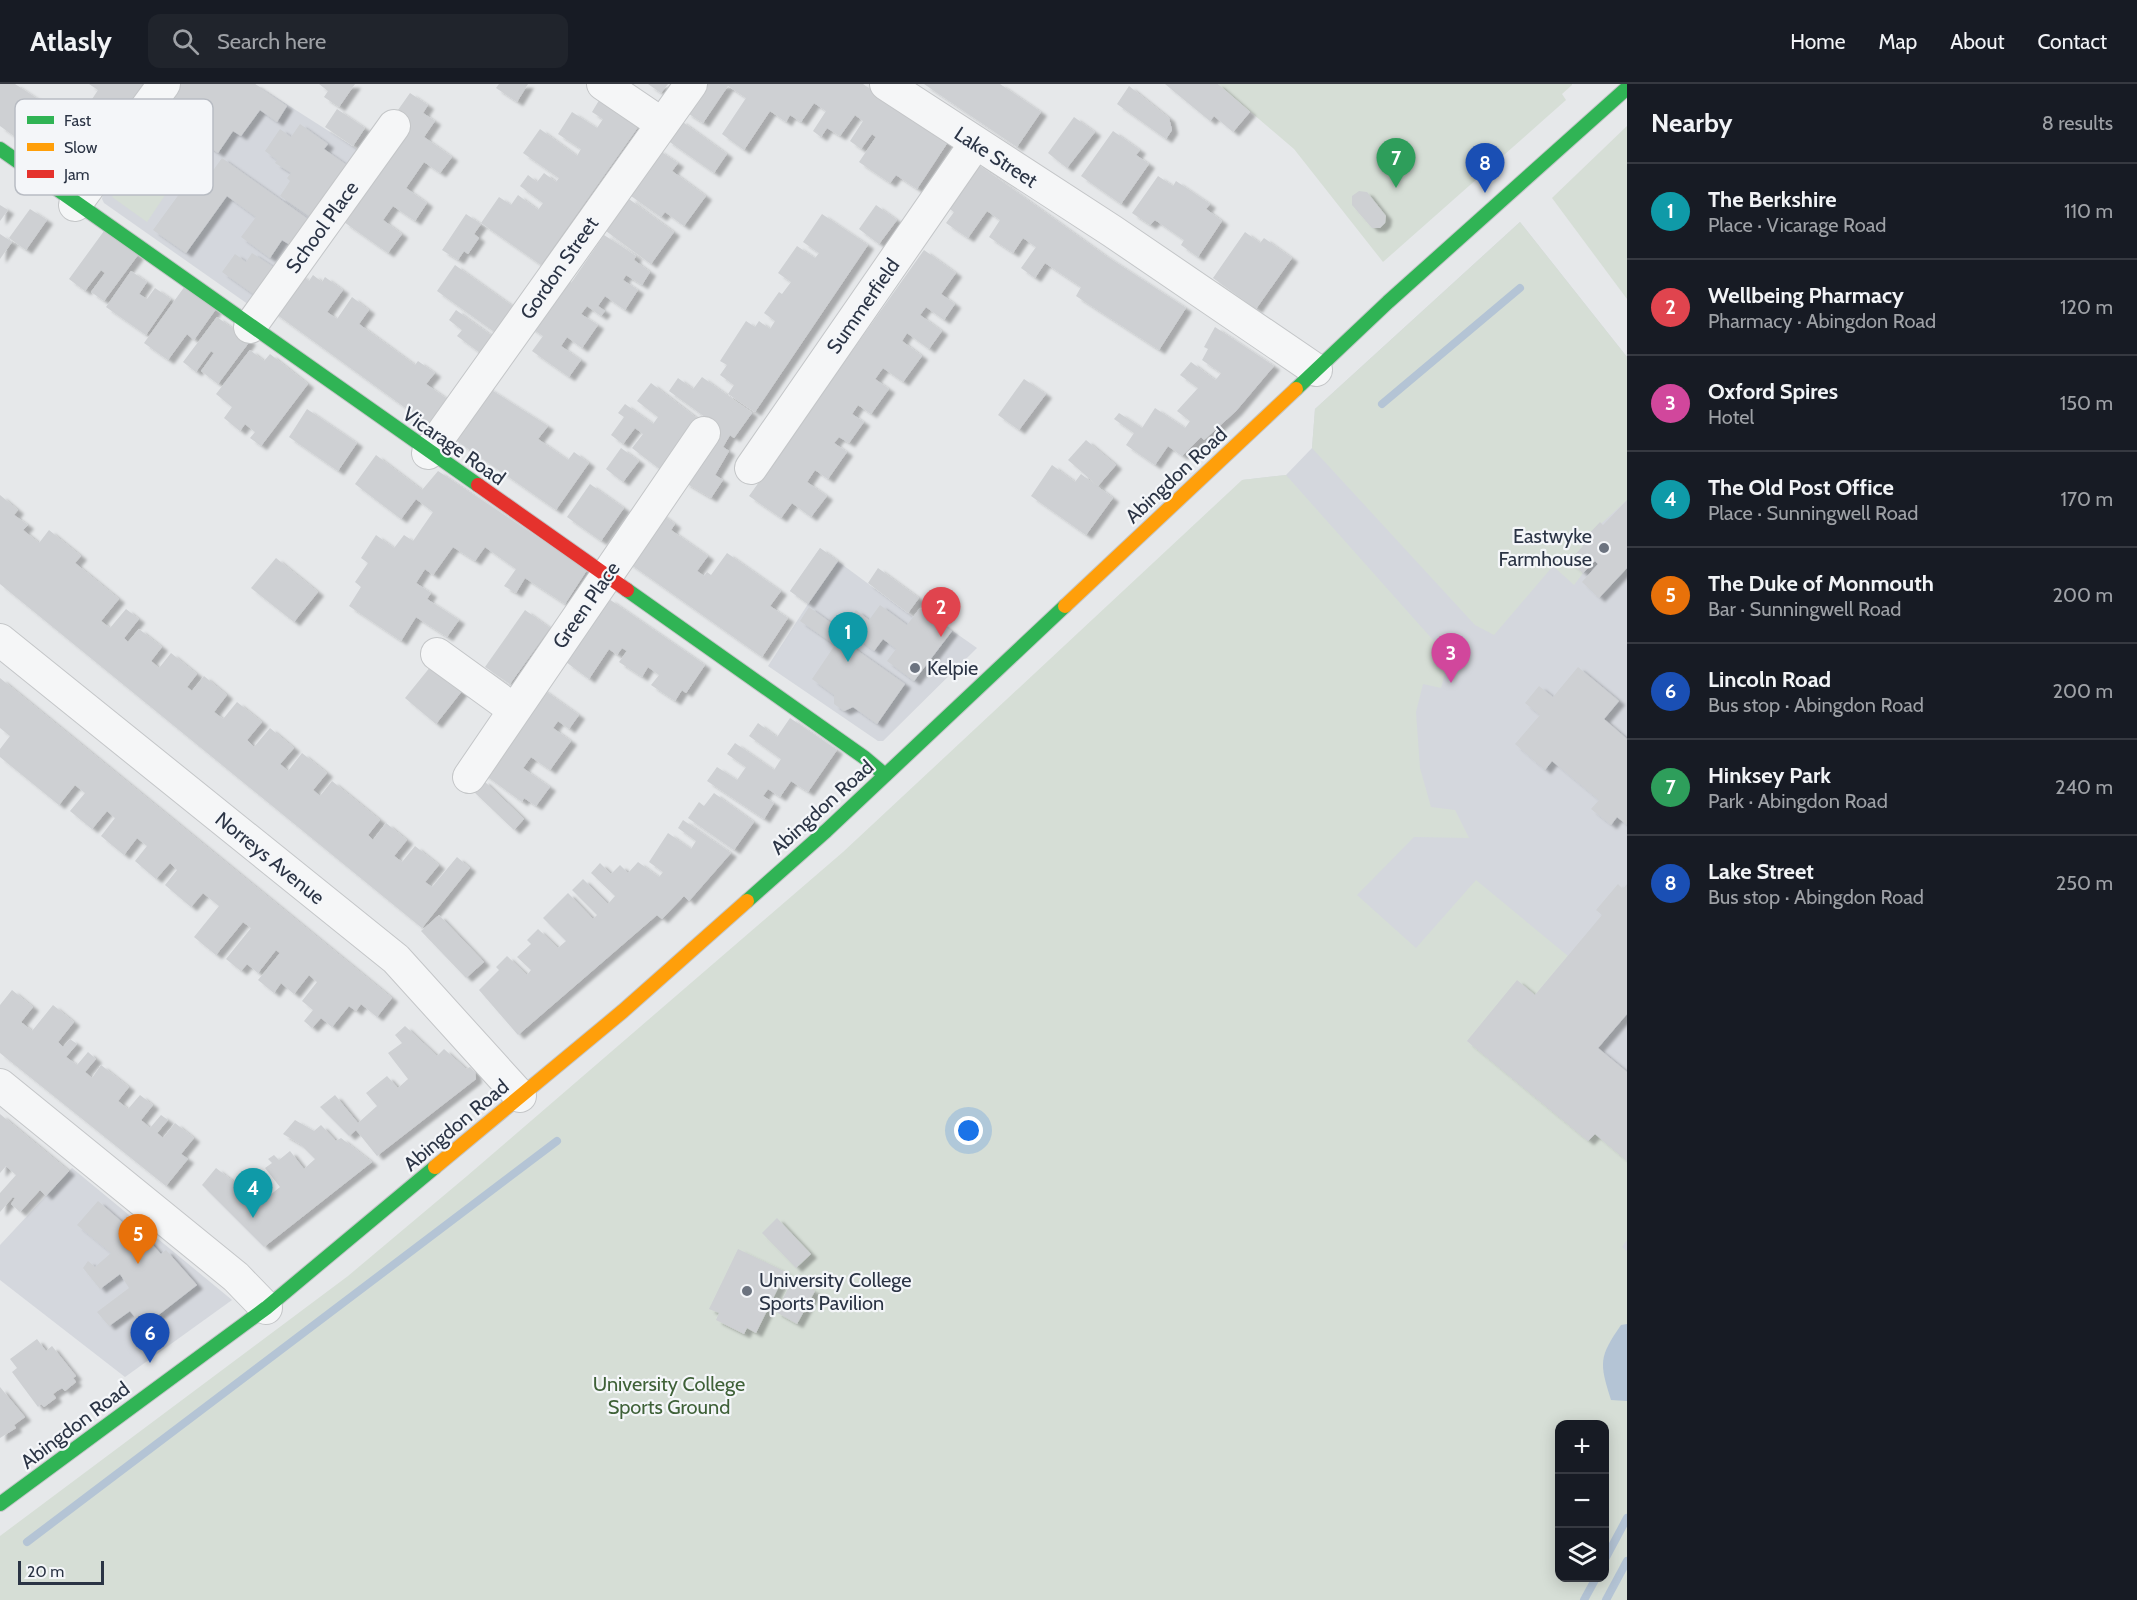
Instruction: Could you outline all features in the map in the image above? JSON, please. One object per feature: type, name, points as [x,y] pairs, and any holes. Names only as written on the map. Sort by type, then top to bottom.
[{"type":"main road","name":"Abingdon Road","points":[[0,1504],[266,1308],[623,1011],[885,775],[1316,370],[1627,87]]},
{"type":"main road","name":"Vicarage Road","points":[[0,149],[15,160]]},
{"type":"main road","name":"Vicarage Road","points":[[62,195],[865,758],[885,775]]},
{"type":"street","points":[[153,99],[164,84]]},
{"type":"street","points":[[603,84],[662,124]]},
{"type":"street","name":"Gordon Street","points":[[428,453],[691,84]]},
{"type":"street","name":"Lake Street","points":[[886,84],[1112,231],[1316,370]]},
{"type":"street","name":"School Place","points":[[250,327],[394,126]]},
{"type":"street","name":"Summerfield","points":[[751,468],[975,144]]},
{"type":"street","points":[[75,205],[82,195]]},
{"type":"street","name":"Green Place","points":[[469,777],[513,709],[704,433]]},
{"type":"street","name":"Norreys Avenue","points":[[0,640],[396,959],[520,1096]]},
{"type":"street","points":[[437,654],[513,709]]},
{"type":"street","points":[[0,1085],[236,1277],[266,1308]]},
{"type":"shaded area","points":[[181,84],[255,84],[363,153],[252,307],[104,203],[102,199],[103,195],[213,195],[213,99],[170,99]]},
{"type":"shaded area","points":[[1520,222],[1627,357],[1627,1304],[1252,1001],[1242,480],[1286,475],[1312,448],[1315,409]]},
{"type":"shaded area","points":[[820,548],[913,617],[920,608],[977,648],[883,741],[878,741],[768,666],[808,604],[790,591]]},
{"type":"shaded area","points":[[72,1168],[232,1300],[125,1377],[0,1280],[0,1245]]},
{"type":"green space","points":[[1218,84],[1572,85],[1562,94],[1566,100],[1383,262],[1294,149]]},
{"type":"green space","points":[[1627,126],[1627,299],[1552,198]]},
{"type":"green space","points":[[113,195],[165,195],[147,222],[112,197]]},
{"type":"green space","points":[[1520,222],[1627,357],[1627,500],[1580,543],[1583,546],[1570,561],[1583,573],[1574,585],[1553,566],[1494,635],[1475,625],[1312,448],[1315,409]]},
{"type":"green space","name":"University College Sports Ground","points":[[1286,475],[1449,658],[1441,688],[1423,684],[1416,712],[1420,768],[1431,807],[1455,810],[1469,838],[1414,837],[1357,895],[1416,948],[1476,880],[1568,956],[1535,995],[1517,981],[1467,1041],[1588,1141],[1595,1134],[1627,1161],[1627,1240],[1622,1247],[1627,1251],[1627,1600],[0,1600],[0,1536],[348,1276],[843,852],[1242,480]]},
{"type":"water","points":[[1627,1324],[1627,1401],[1611,1400],[1604,1377],[1603,1360],[1608,1345],[1621,1325]]},
{"type":"building","points":[[0,84],[15,84],[38,99],[15,99],[15,137],[0,126]]},
{"type":"building","points":[[89,84],[149,84],[139,99],[92,99],[98,90]]},
{"type":"building","points":[[181,84],[255,84],[287,106],[277,122],[260,110],[241,136],[233,131],[218,153],[213,150],[213,99],[170,99]]},
{"type":"building","points":[[319,84],[355,84],[339,107],[324,97],[328,91]]},
{"type":"building","points":[[499,84],[528,84],[517,102],[496,88]]},
{"type":"building","points":[[648,84],[668,84],[661,93]]},
{"type":"building","points":[[705,84],[863,84],[948,142],[917,189],[896,175],[890,183],[859,162],[876,137],[872,134],[861,149],[850,141],[863,121],[855,115],[840,136],[827,128],[821,137],[813,131],[826,111],[814,103],[801,122],[790,115],[786,122],[770,111],[744,150],[722,134],[746,98],[728,86],[703,123],[686,112]]},
{"type":"building","points":[[924,84],[1000,84],[1041,112],[1017,147]]},
{"type":"building","points":[[1165,84],[1218,84],[1250,112],[1233,132],[1214,116],[1210,121]]},
{"type":"building","points":[[1129,86],[1169,118],[1172,130],[1166,139],[1117,104]]},
{"type":"building","points":[[410,93],[428,105],[423,113],[435,121],[424,137],[452,157],[440,173],[424,162],[406,188],[427,203],[415,221],[393,206],[383,220],[402,234],[388,253],[344,222],[393,117]]},
{"type":"building","points":[[601,97],[641,123],[541,265],[481,223],[499,197],[511,205],[518,195],[538,210],[543,203],[520,186],[528,175],[537,182],[544,173],[556,182],[559,178],[523,153],[540,129],[577,156],[581,149],[558,134],[572,112],[597,128],[603,119],[592,112]]},
{"type":"building","points":[[337,109],[365,128],[353,146],[325,127]]},
{"type":"building","points":[[1074,117],[1095,132],[1067,168],[1048,153]]},
{"type":"building","points":[[680,120],[727,154],[714,173],[667,140]]},
{"type":"building","points":[[300,124],[328,144],[324,149],[351,168],[315,220],[280,196],[290,181],[287,178],[291,173],[275,163],[277,160],[265,151],[280,129],[291,137]]},
{"type":"building","points":[[1113,131],[1140,150],[1136,155],[1149,164],[1121,204],[1081,176]]},
{"type":"building","points":[[657,149],[678,163],[672,171],[706,196],[684,226],[665,212],[661,217],[631,196],[643,179],[638,175]]},
{"type":"building","points":[[222,158],[312,222],[295,248],[282,240],[270,258],[241,237],[256,217],[227,196],[186,253],[153,230],[178,195],[213,195],[213,170]]},
{"type":"building","points":[[976,163],[1103,254],[1186,308],[1159,350],[1076,296],[1081,287],[1045,263],[1035,278],[1021,268],[1036,247],[1023,238],[1013,253],[989,237],[1000,220],[987,211],[968,238],[946,223],[954,212],[946,206]]},
{"type":"building","points":[[1158,176],[1173,186],[1176,181],[1210,204],[1206,209],[1222,221],[1198,257],[1181,245],[1184,240],[1155,220],[1150,225],[1132,213]]},
{"type":"building","points":[[1359,191],[1367,192],[1386,216],[1385,223],[1380,228],[1372,228],[1352,205],[1352,196]]},
{"type":"building","points":[[629,199],[674,232],[651,264],[606,231]]},
{"type":"building","points":[[0,205],[8,210],[0,221]]},
{"type":"building","points":[[876,205],[897,220],[879,244],[859,229]]},
{"type":"building","points":[[30,209],[47,220],[26,250],[9,238]]},
{"type":"building","points":[[466,214],[481,224],[474,234],[479,238],[468,254],[464,251],[458,260],[442,250]]},
{"type":"building","points":[[822,214],[868,245],[755,412],[728,394],[734,385],[720,375],[727,365],[720,361],[746,321],[755,327],[759,321],[770,329],[775,321],[764,313],[779,292],[782,294],[791,282],[778,273],[797,246],[815,258],[819,253],[803,242]]},
{"type":"building","points":[[104,231],[138,255],[104,301],[91,292],[105,273],[101,270],[85,291],[69,279]]},
{"type":"building","points":[[1245,232],[1260,243],[1264,238],[1292,258],[1256,309],[1213,278]]},
{"type":"building","points":[[0,234],[12,242],[0,259]]},
{"type":"building","points":[[604,235],[636,256],[634,260],[650,272],[642,285],[626,275],[623,280],[638,290],[625,310],[605,296],[598,306],[605,311],[601,316],[587,306],[581,314],[598,325],[582,348],[567,337],[561,346],[581,360],[569,377],[532,351],[543,336],[527,325],[561,276],[571,283]]},
{"type":"building","points":[[924,250],[956,273],[941,294],[955,304],[944,320],[926,307],[920,315],[942,331],[929,349],[907,333],[902,341],[922,356],[903,382],[883,368],[875,379],[889,389],[871,414],[858,405],[852,414],[864,422],[849,443],[839,437],[834,443],[847,452],[828,479],[815,470],[807,482],[827,496],[811,517],[792,503],[781,518],[749,496]]},
{"type":"building","points":[[252,253],[278,270],[256,296],[222,272],[235,254],[246,262]]},
{"type":"building","points":[[455,265],[514,307],[496,333],[437,291]]},
{"type":"building","points":[[131,271],[147,282],[139,294],[147,299],[155,288],[171,299],[146,335],[106,307]]},
{"type":"building","points":[[299,274],[309,281],[313,275],[322,282],[325,277],[343,290],[327,312],[337,319],[352,297],[369,310],[359,324],[415,365],[418,361],[435,373],[426,384],[447,399],[429,425],[272,311]]},
{"type":"building","points":[[185,286],[216,309],[194,340],[187,334],[168,360],[144,343]]},
{"type":"building","points":[[456,310],[495,338],[483,355],[457,336],[462,330],[449,320]]},
{"type":"building","points":[[217,317],[250,341],[218,384],[201,371],[214,353],[211,351],[196,372],[183,362]]},
{"type":"building","points":[[1215,327],[1274,366],[1236,411],[1204,440],[1201,437],[1182,456],[1168,446],[1155,465],[1126,445],[1134,433],[1114,419],[1119,413],[1142,428],[1155,408],[1185,428],[1190,421],[1177,411],[1198,388],[1180,375],[1191,362],[1215,380],[1221,373],[1202,360],[1208,349],[1204,347]]},
{"type":"building","points":[[250,350],[264,361],[270,354],[308,384],[261,446],[250,438],[255,432],[245,424],[240,431],[224,418],[232,407],[216,394]]},
{"type":"building","points":[[702,377],[752,413],[734,438],[730,435],[723,447],[729,451],[715,475],[723,480],[711,498],[684,482],[719,427],[669,391],[678,378],[693,389]]},
{"type":"building","points":[[1024,379],[1046,394],[1019,430],[998,415]]},
{"type":"building","points":[[651,383],[698,419],[661,470],[632,448],[643,434],[635,428],[623,444],[611,435],[624,417],[618,413],[625,404],[653,424],[658,417],[637,401]]},
{"type":"building","points":[[485,386],[548,426],[538,439],[568,460],[574,452],[589,463],[556,510],[450,436]]},
{"type":"building","points":[[307,409],[357,443],[338,471],[289,437]]},
{"type":"building","points":[[1086,440],[1116,465],[1098,486],[1068,460]]},
{"type":"building","points":[[621,448],[639,461],[623,482],[606,469]]},
{"type":"building","points":[[376,455],[422,490],[438,471],[587,570],[565,604],[525,578],[516,593],[504,586],[516,569],[485,547],[475,561],[453,547],[433,575],[425,569],[416,583],[431,593],[427,599],[459,620],[447,637],[416,617],[401,641],[349,606],[361,587],[355,582],[368,563],[361,558],[376,535],[394,548],[404,535],[413,541],[433,512],[416,499],[401,519],[355,484]]},
{"type":"building","points":[[1052,465],[1075,482],[1081,474],[1113,498],[1086,535],[1031,496]]},
{"type":"building","points":[[590,484],[624,508],[601,541],[567,517]]},
{"type":"building","points":[[0,495],[18,510],[14,515],[28,525],[23,530],[39,543],[49,530],[81,556],[75,563],[119,599],[101,621],[110,628],[126,609],[139,619],[124,638],[128,642],[139,629],[162,647],[151,661],[159,668],[171,653],[197,674],[187,687],[192,691],[204,676],[227,695],[214,712],[223,719],[237,702],[262,722],[247,740],[254,747],[270,728],[294,748],[280,764],[288,771],[302,753],[327,773],[313,790],[320,796],[332,781],[380,820],[368,835],[373,840],[386,823],[407,840],[394,856],[402,862],[415,846],[439,865],[425,882],[432,887],[457,857],[470,868],[422,928],[0,584]]},
{"type":"building","name":"Eastwyke Farmhouse","points":[[1627,500],[1627,568],[1599,598],[1582,582],[1598,564],[1595,561],[1583,573],[1569,561],[1583,546],[1580,543],[1600,522],[1603,525]]},
{"type":"building","points":[[660,513],[675,524],[671,530],[708,556],[697,571],[704,576],[707,572],[711,575],[727,553],[781,591],[770,606],[788,618],[762,657],[626,561]]},
{"type":"building","points":[[820,548],[838,561],[808,604],[790,591]]},
{"type":"building","points":[[276,558],[318,592],[294,622],[251,588]]},
{"type":"building","points":[[878,568],[919,598],[908,613],[868,583]]},
{"type":"building","points":[[609,599],[705,665],[686,693],[682,690],[675,701],[651,685],[659,675],[648,667],[642,677],[619,662],[627,651],[622,648],[617,655],[609,649],[589,679],[566,662]]},
{"type":"building","points":[[880,605],[907,625],[920,608],[952,631],[914,681],[887,661],[896,649],[883,639],[874,651],[843,627],[856,610],[869,620]]},
{"type":"building","points":[[809,607],[841,630],[837,636],[905,684],[877,724],[853,707],[844,711],[834,704],[834,695],[812,679],[835,645],[800,621]]},
{"type":"building","points":[[525,610],[550,628],[510,684],[485,667]]},
{"type":"building","points":[[431,666],[462,691],[436,724],[405,698]]},
{"type":"building","points":[[1578,667],[1619,701],[1604,719],[1627,739],[1627,825],[1617,817],[1611,825],[1591,809],[1599,800],[1552,761],[1545,770],[1515,744],[1540,715],[1525,703],[1539,686],[1553,697]]},
{"type":"building","points":[[0,678],[392,998],[377,1017],[361,1004],[356,1011],[349,1006],[332,1027],[321,1018],[312,1028],[304,1021],[313,1010],[302,1001],[317,982],[309,975],[294,994],[281,983],[274,993],[258,980],[280,953],[276,950],[258,973],[247,964],[241,971],[226,959],[251,928],[243,922],[216,955],[194,937],[219,906],[203,893],[191,907],[165,885],[177,870],[170,863],[156,879],[135,861],[147,846],[137,838],[124,855],[101,836],[115,818],[107,811],[92,829],[70,811],[85,793],[75,785],[59,805],[0,757],[0,749],[10,736],[0,728]]},
{"type":"building","points":[[541,688],[579,715],[569,729],[558,721],[553,728],[571,741],[550,770],[531,757],[523,768],[550,787],[536,806],[524,798],[522,802],[481,772]]},
{"type":"building","points":[[790,718],[837,750],[808,792],[791,781],[780,797],[768,789],[763,796],[774,803],[764,819],[707,781],[717,767],[737,780],[746,767],[727,754],[735,743],[774,770],[781,759],[749,736],[758,723],[777,737]]},
{"type":"building","points":[[483,780],[524,819],[514,830],[473,791]]},
{"type":"building","points":[[714,793],[754,822],[734,850],[688,818],[699,802],[704,806]]},
{"type":"building","points":[[683,820],[731,853],[689,901],[684,896],[662,919],[657,915],[518,1035],[479,990],[499,970],[496,967],[507,956],[527,975],[531,970],[517,957],[531,944],[527,940],[538,929],[558,948],[566,941],[543,918],[568,893],[593,919],[597,915],[572,890],[583,879],[608,904],[615,896],[591,873],[600,863],[611,874],[620,865],[628,873],[638,862],[659,877],[663,872],[649,862],[668,833],[691,849],[696,841],[678,828]]},
{"type":"building","points":[[1618,884],[1623,889],[1627,884],[1627,1014],[1598,1048],[1627,1072],[1627,1161],[1595,1134],[1588,1141],[1467,1041],[1517,980],[1535,995],[1602,915],[1596,910]]},
{"type":"building","points":[[439,915],[484,962],[466,978],[421,931]]},
{"type":"building","points":[[12,990],[33,1007],[21,1022],[32,1031],[53,1005],[74,1022],[58,1042],[63,1047],[70,1039],[77,1044],[66,1057],[77,1065],[88,1052],[96,1059],[85,1072],[92,1078],[101,1065],[129,1087],[118,1101],[128,1109],[140,1095],[153,1105],[141,1120],[150,1128],[161,1115],[168,1120],[157,1133],[163,1138],[175,1123],[194,1138],[181,1154],[188,1159],[166,1186],[0,1053],[0,1005]]},
{"type":"building","points":[[405,1026],[437,1056],[444,1049],[466,1069],[470,1067],[475,1072],[476,1079],[377,1156],[356,1130],[349,1136],[320,1107],[335,1095],[358,1123],[377,1106],[366,1093],[387,1076],[398,1088],[408,1079],[388,1053],[402,1043],[395,1035]]},
{"type":"building","points":[[0,1114],[69,1171],[46,1196],[40,1190],[20,1212],[11,1204],[15,1198],[13,1197],[0,1212],[0,1193],[16,1175],[6,1166],[0,1173]]},
{"type":"building","points":[[295,1120],[314,1131],[321,1125],[336,1141],[341,1138],[372,1162],[264,1247],[202,1185],[216,1168],[238,1185],[241,1182],[245,1186],[255,1178],[269,1196],[280,1187],[265,1168],[272,1163],[268,1159],[274,1155],[279,1160],[290,1151],[304,1169],[315,1159],[300,1144],[283,1134]]},
{"type":"building","points":[[98,1201],[137,1235],[141,1232],[161,1254],[166,1250],[197,1285],[143,1327],[130,1311],[109,1326],[97,1312],[129,1288],[120,1274],[100,1289],[83,1268],[88,1261],[95,1267],[111,1253],[77,1225]]},
{"type":"building","points":[[777,1218],[811,1254],[796,1268],[762,1233]]},
{"type":"building","name":"University College Sports Pavilion","points":[[738,1249],[786,1272],[756,1333],[747,1328],[744,1334],[716,1320],[719,1313],[709,1309]]},
{"type":"building","points":[[793,1279],[815,1291],[797,1324],[776,1312]]},
{"type":"building","points":[[37,1339],[46,1351],[52,1346],[76,1376],[73,1378],[76,1382],[65,1391],[62,1388],[53,1394],[56,1398],[44,1407],[41,1404],[38,1407],[12,1372],[17,1368],[10,1359]]},
{"type":"building","points":[[0,1387],[25,1417],[14,1425],[16,1428],[0,1438]]},
{"type":"waterway","points":[[1382,404],[1520,288]]},
{"type":"waterway","points":[[27,1542],[557,1141]]},
{"type":"waterway","points":[[1609,1552],[1627,1518]]},
{"type":"waterway","points":[[1606,1600],[1627,1561]]},
{"type":"waterway","points":[[1584,1600],[1594,1582]]},
{"type":"traffic: fast","points":[[1296,389],[1388,302],[1627,88]]},
{"type":"traffic: fast","points":[[0,149],[15,160]]},
{"type":"traffic: fast","points":[[65,195],[478,485]]},
{"type":"traffic: fast","points":[[627,590],[865,758],[885,775]]},
{"type":"traffic: fast","points":[[747,901],[826,831],[1065,606]]},
{"type":"traffic: fast","points":[[0,1504],[266,1308],[435,1167]]},
{"type":"traffic: slow","points":[[1065,606],[1296,389]]},
{"type":"traffic: slow","points":[[435,1167],[623,1011],[747,901]]},
{"type":"traffic: jam","points":[[478,485],[627,590]]},
{"type":"place","name":"Hinksey Park","points":[[1396,188]]},
{"type":"place","name":"Lake Street","points":[[1485,193]]},
{"type":"place","name":"Eastwyke Farmhouse","points":[[1604,548]]},
{"type":"place","name":"Wellbeing Pharmacy","points":[[941,637]]},
{"type":"place","name":"The Berkshire","points":[[848,662]]},
{"type":"place","name":"Kelpie","points":[[915,668]]},
{"type":"place","name":"Oxford Spires","points":[[1451,683]]},
{"type":"place","name":"The Old Post Office","points":[[253,1218]]},
{"type":"place","name":"The Duke of Monmouth","points":[[138,1264]]},
{"type":"place","name":"University College Sports Pavilion","points":[[747,1291]]},
{"type":"place","name":"Lincoln Road","points":[[150,1363]]}]
